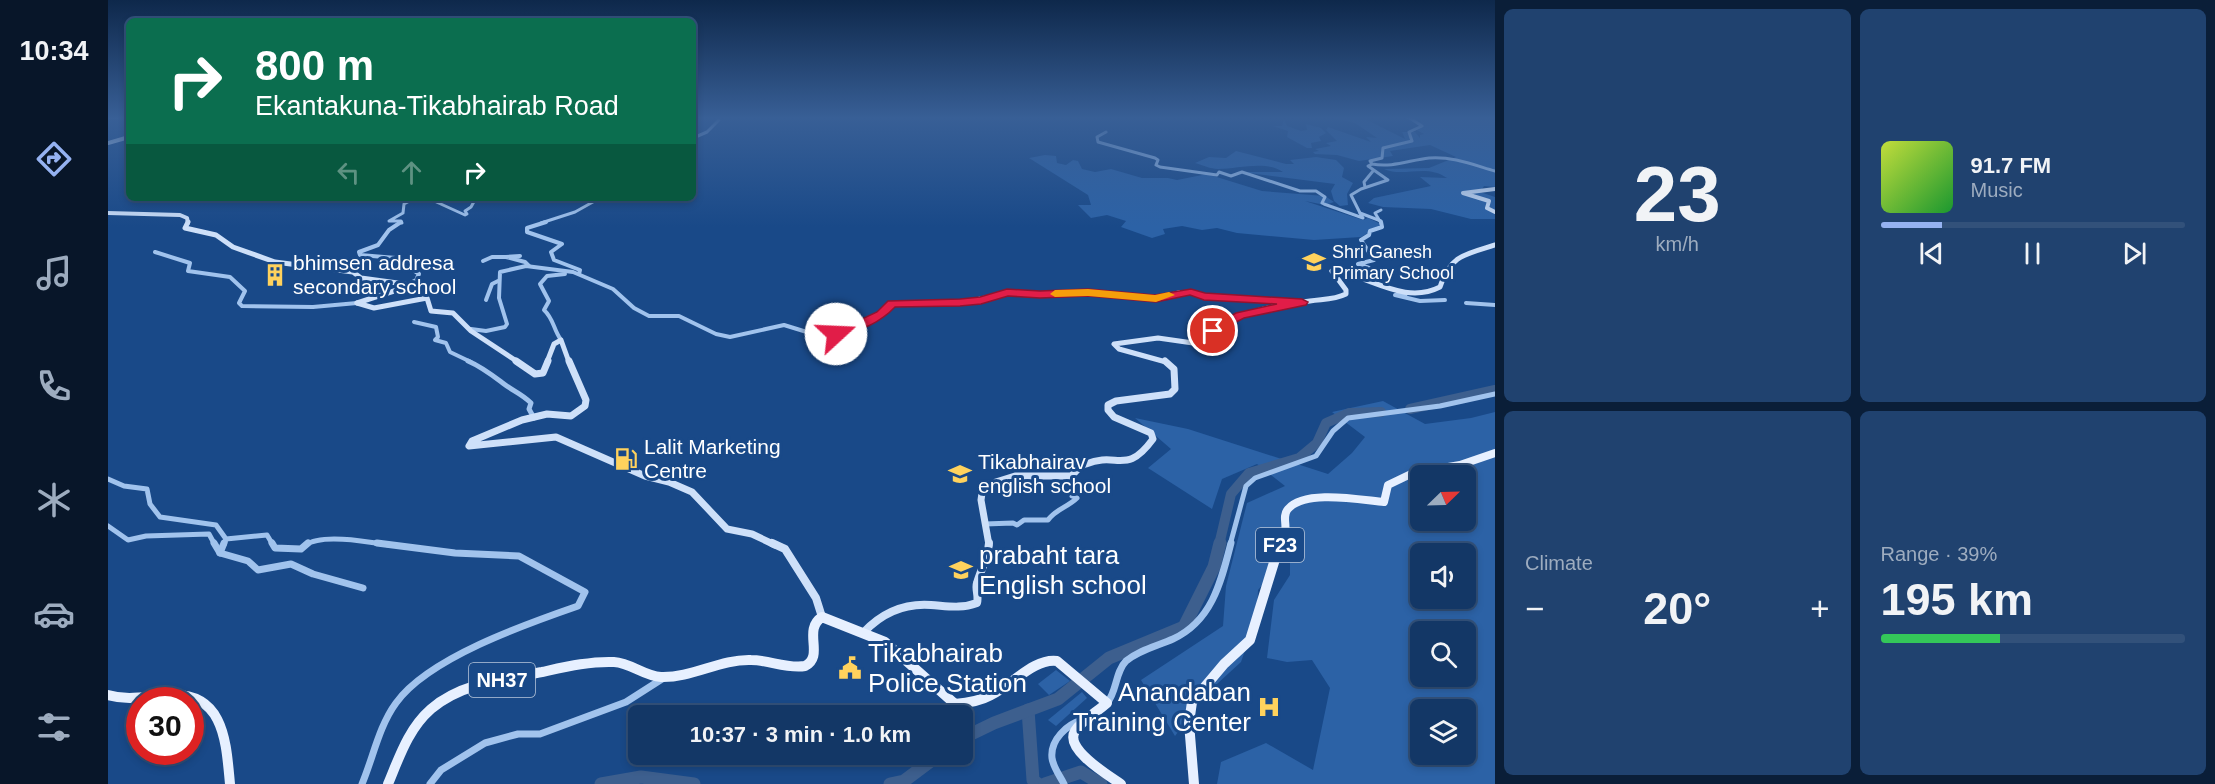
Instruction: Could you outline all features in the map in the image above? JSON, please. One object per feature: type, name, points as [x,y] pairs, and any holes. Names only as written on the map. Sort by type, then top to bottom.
[{"type":"main road","name":"F23","points":[[1194,784],[1189,723],[1192,702],[1224,664],[1250,640],[1275,554],[1285,532],[1285,516],[1288,509],[1295,504],[1330,497],[1384,502],[1388,485],[1393,481],[1409,474],[1462,465],[1495,453]]},
{"type":"main road","points":[[664,677],[744,659],[773,661],[794,666],[809,665],[814,658],[812,626],[817,619],[822,617],[864,632],[891,646],[955,704],[986,698],[1009,686],[1042,662],[1057,661],[1107,703],[1077,728],[1073,735],[1076,750],[1121,784]]},
{"type":"main road","name":"NH37","points":[[388,784],[417,723],[441,700],[453,693],[492,681],[599,663],[617,662],[664,677]]},
{"type":"main road","points":[[108,695],[128,699],[184,695],[197,700],[214,712],[224,730],[230,784]]},
{"type":"street","points":[[1139,154],[1155,158],[1158,160],[1156,165],[1160,167],[1217,175],[1219,172],[1231,176],[1242,172],[1300,191],[1316,191],[1325,197],[1322,203],[1336,209],[1334,207],[1340,207],[1363,218],[1352,195],[1388,180],[1386,176],[1373,171],[1368,166],[1372,164],[1370,161],[1382,158],[1382,154]]},
{"type":"street","points":[[1372,164],[1381,166],[1435,158],[1450,159],[1495,171]]},
{"type":"street","points":[[1365,188],[1364,182],[1373,171]]},
{"type":"street","points":[[1495,189],[1463,193],[1491,202],[1487,208],[1495,212]]},
{"type":"street","points":[[357,303],[363,298],[398,290],[418,279],[419,274],[396,258],[360,255],[359,252],[381,243],[389,230],[402,223],[401,221],[388,221],[403,213],[404,204],[410,201]]},
{"type":"street","points":[[434,201],[465,215],[467,214],[465,211],[475,201]]},
{"type":"street","points":[[579,274],[580,270],[554,260],[551,252],[562,244],[527,232],[527,228],[575,212],[595,201]]},
{"type":"street","points":[[1332,271],[1336,268],[1368,275],[1366,272],[1370,270],[1369,268],[1358,264],[1374,260],[1361,240],[1369,235],[1370,231],[1382,227],[1375,213],[1381,210]]},
{"type":"street","points":[[108,213],[180,215],[187,218],[188,223],[185,228],[216,235],[233,247],[264,259],[285,264],[353,272],[361,278],[405,284],[398,290]]},
{"type":"street","points":[[1360,213],[1381,221]]},
{"type":"street","points":[[1445,300],[1429,303],[1395,295],[1423,293],[1440,288],[1444,273],[1454,260],[1472,250],[1495,245]]},
{"type":"street","points":[[155,252],[190,263],[188,271],[230,277],[245,291],[238,303],[242,306],[313,307],[357,303],[363,306],[393,306],[427,298],[430,311],[453,313],[496,349],[516,358],[535,374],[543,373],[554,344],[561,340]]},
{"type":"street","points":[[483,261],[492,257],[520,256]]},
{"type":"street","points":[[506,257],[525,262],[529,266]]},
{"type":"street","points":[[471,329],[498,330],[507,324],[501,310],[498,281],[500,272],[510,267],[529,266],[579,274],[613,289],[627,303],[651,317],[672,315],[702,325],[723,336],[753,333],[780,325],[795,327],[812,334],[836,334],[854,329],[881,315],[892,304],[960,303],[981,300],[1007,292],[1040,295],[1088,293],[1156,299],[1180,292],[1191,292],[1204,296],[1302,302]]},
{"type":"street","points":[[1332,271],[1343,272],[1392,289],[1423,293]]},
{"type":"street","points":[[864,632],[882,614],[897,608],[932,605],[958,609],[977,603],[980,595],[976,586],[986,561],[989,542],[980,493],[982,486],[1015,476],[1071,476],[1085,464],[1120,462],[1137,458],[1145,451],[1153,439],[1151,433],[1114,417],[1108,410],[1108,405],[1124,399],[1170,394],[1175,389],[1174,369],[1164,360],[1119,349],[1114,344],[1158,338],[1200,344],[1208,334],[1240,315],[1302,302],[1335,299],[1346,294],[1346,290],[1332,271]]},
{"type":"street","points":[[579,274],[551,274],[543,278],[540,284],[549,301],[543,310],[552,317],[555,332],[561,340],[578,386],[586,400],[585,406],[571,416],[547,414],[522,420],[472,441],[469,446],[556,437],[645,476],[669,482],[692,492],[727,529],[752,534],[785,549],[816,598],[822,617]]},
{"type":"street","points":[[486,300],[492,284],[498,281]]},
{"type":"street","points":[[1466,303],[1495,305]]},
{"type":"street","points":[[414,322],[436,327],[438,337],[435,340],[446,344],[450,352],[486,369],[506,386],[521,393],[531,402],[530,410],[534,418]]},
{"type":"street","points":[[1107,703],[1125,662],[1148,648],[1175,638],[1209,612],[1224,571],[1241,499],[1246,486],[1255,478],[1316,456],[1333,431],[1348,418],[1440,406],[1495,394]]},
{"type":"street","points":[[108,479],[124,486],[147,489],[150,504],[160,516],[216,525],[226,539]]},
{"type":"street","points":[[985,524],[1013,523],[1017,525],[1024,520],[1048,520],[1054,512],[1069,506],[1077,498],[1072,496]]},
{"type":"street","points":[[108,526],[129,540],[146,536],[209,534],[220,554],[248,561],[258,570],[291,564],[313,574],[363,588]]},
{"type":"street","points":[[226,539],[267,535],[275,548],[301,549],[312,540],[351,540],[455,553],[519,556],[585,592],[578,606],[505,633],[438,668],[406,691],[396,703],[362,784]]},
{"type":"street","points":[[220,554],[226,539]]},
{"type":"street","points":[[430,784],[441,770],[485,743],[518,734],[540,734],[587,714],[626,702],[664,677]]},
{"type":"street","points":[[1064,784],[1052,758],[1053,747],[1063,731],[1074,721],[1088,719]]},
{"type":"shaded area","points":[[1232,154],[1246,154],[1286,164],[1294,164],[1290,160],[1316,157],[1336,160],[1344,168],[1342,177],[1353,183],[1347,194],[1348,205],[1340,206],[1334,201],[1331,191],[1335,184],[1241,172],[1283,172],[1268,166],[1218,169],[1195,163],[1209,157],[1226,158]]},
{"type":"shaded area","points":[[1315,154],[1392,154],[1393,156],[1359,161],[1337,155]]},
{"type":"shaded area","points":[[1449,154],[1495,154],[1495,187],[1484,186],[1480,192],[1495,197],[1495,219],[1471,219],[1431,209],[1383,207],[1368,203],[1374,198],[1431,186],[1420,177],[1447,178],[1431,172],[1399,172],[1384,169],[1429,168],[1456,157]]},
{"type":"shaded area","points":[[1045,155],[1056,156],[1057,163],[1066,165],[1073,160],[1078,161],[1082,169],[1095,172],[1111,169],[1142,178],[1177,180],[1207,174],[1262,191],[1325,196],[1334,202],[1325,205],[1305,201],[1363,220],[1368,218],[1383,225],[1361,237],[1314,240],[1237,233],[1217,228],[1202,230],[1182,226],[1163,229],[1165,234],[1152,238],[1121,227],[1126,221],[1107,215],[1091,218],[1078,205],[1091,205],[1088,195],[1029,158]]},
{"type":"shaded area","points":[[1383,401],[1425,424],[1471,418],[1495,412],[1495,784],[1217,784],[1221,762],[1266,743],[1313,770],[1330,688],[1312,660],[1287,662],[1267,658],[1274,600],[1290,575],[1290,557],[1296,543],[1294,534],[1285,531],[1274,571],[1258,590],[1257,616],[1241,662],[1182,716],[1181,728],[1175,736],[1141,680],[1223,626],[1226,586],[1247,503],[1285,486],[1257,464],[1222,479],[1212,509],[1148,468],[1171,449],[1135,418],[1188,429],[1328,474],[1352,453],[1365,437],[1332,412]]},
{"type":"shaded area","points":[[1056,670],[1070,681],[1049,695],[1038,684]]},
{"type":"shaded area","points":[[1082,692],[1087,698],[1056,726],[1048,720]]},
{"type":"waterway","points":[[1410,409],[1495,390]]},
{"type":"waterway","points":[[1219,545],[1231,494],[1249,473],[1299,458],[1317,443],[1326,423],[1349,413],[1381,412]]},
{"type":"waterway","points":[[1028,710],[1058,699],[1109,658],[1184,627],[1214,567],[1220,543]]},
{"type":"waterway","points":[[973,733],[1028,710]]},
{"type":"waterway","points":[[1028,710],[1033,780],[1038,784]]},
{"type":"waterway","points":[[890,784],[904,781],[925,765]]},
{"type":"waterway","points":[[1045,784],[1081,772],[1101,784]]},
{"type":"waterway","points":[[601,784],[641,777],[694,784]]},
{"type":"slow traffic","points":[[1055,294],[1114,294],[1156,299],[1169,295]]},
{"type":"place","name":"Shri Ganesh Primary School","points":[[1314,262]]},
{"type":"place","name":"bhimsen addresa secondary school","points":[[275,275]]},
{"type":"place","name":"Lalit Marketing Centre","points":[[626,459]]},
{"type":"place","name":"Tikabhairav english school","points":[[960,474]]},
{"type":"place","name":"prabaht tara English school","points":[[961,570]]},
{"type":"place","name":"Tikabhairab Police Station","points":[[850,668]]},
{"type":"place","name":"Anandaban Training Center","points":[[1269,707]]},
{"type":"route","points":[[836,334],[854,329],[881,315],[892,304],[960,303],[981,300],[1007,292],[1040,295],[1114,294],[1156,299],[1180,292],[1191,292],[1204,296],[1302,302],[1240,315],[1213,331]]}]
